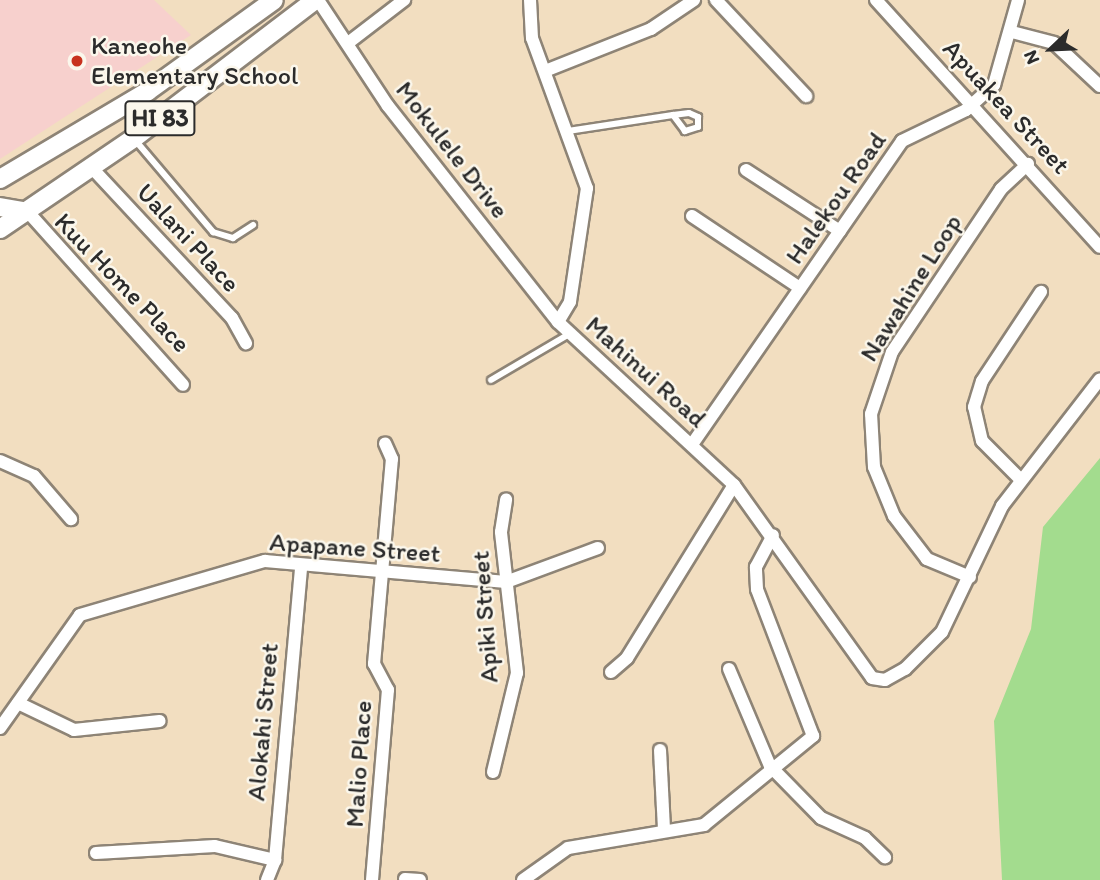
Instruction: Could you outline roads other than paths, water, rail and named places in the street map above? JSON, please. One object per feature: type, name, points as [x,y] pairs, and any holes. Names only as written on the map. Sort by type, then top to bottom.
[{"type":"main road","name":"HI 83","points":[[0,179],[148,91],[274,0]]},
{"type":"main road","name":"HI 83","points":[[0,229],[134,138],[316,0]]},
{"type":"main road","points":[[0,207],[28,212]]},
{"type":"street","name":"Mokulele Drive","points":[[316,0],[348,43],[392,112],[558,322]]},
{"type":"street","points":[[348,43],[404,0]]},
{"type":"street","name":"Mahinui Road","points":[[530,0],[530,29],[568,131],[587,196],[570,302],[558,322],[693,443],[734,485],[773,535],[865,672],[877,679],[905,669],[934,643],[970,577]]},
{"type":"street","points":[[545,71],[652,29],[694,0]]},
{"type":"street","points":[[716,0],[806,96]]},
{"type":"street","name":"Apuakea Street","points":[[876,0],[1028,164],[1100,247]]},
{"type":"street","name":"Halekou Road","points":[[693,443],[902,141],[974,105],[1000,76],[1018,0]]},
{"type":"street","points":[[1012,32],[1054,43],[1100,86]]},
{"type":"street","name":"Nawahine Loop","points":[[970,577],[927,559],[894,516],[874,467],[871,414],[892,352],[1001,189],[1028,164]]},
{"type":"street","name":"Ualani Place","points":[[92,168],[232,318],[246,343]]},
{"type":"street","points":[[746,170],[840,231]]},
{"type":"street","name":"Kuu Home Place","points":[[28,212],[183,386]]},
{"type":"street","points":[[692,216],[800,288]]},
{"type":"street","points":[[1021,480],[982,441],[974,407],[982,382],[1041,292]]},
{"type":"street","points":[[970,577],[994,519],[1100,379]]},
{"type":"street","name":"Malio Place","points":[[372,880],[388,690],[374,664],[391,459],[385,443]]},
{"type":"street","points":[[0,461],[34,476],[71,519]]},
{"type":"street","points":[[611,672],[627,658],[734,485]]},
{"type":"street","name":"Apiki Street","points":[[493,772],[517,673],[501,531],[506,499]]},
{"type":"street","points":[[523,880],[568,848],[704,825],[770,766],[813,736],[757,589],[756,567],[773,535]]},
{"type":"street","name":"Apapane Street","points":[[0,728],[80,615],[265,561],[301,567],[506,582],[598,548]]},
{"type":"street","name":"Alokahi Street","points":[[267,880],[275,860],[301,567]]},
{"type":"street","points":[[729,669],[770,766],[821,818],[865,838],[885,857]]},
{"type":"street","points":[[18,703],[74,730],[160,721]]},
{"type":"street","points":[[660,750],[664,830]]},
{"type":"street","points":[[96,853],[215,846],[275,860]]},
{"type":"street","points":[[405,879],[420,880]]},
{"type":"lane","points":[[568,131],[673,115]]},
{"type":"lane","points":[[134,138],[213,232],[233,238],[253,225]]},
{"type":"lane","points":[[491,380],[569,334]]},
{"type":"place","name":"Kaneohe Elementary School","points":[[77,61]]}]
